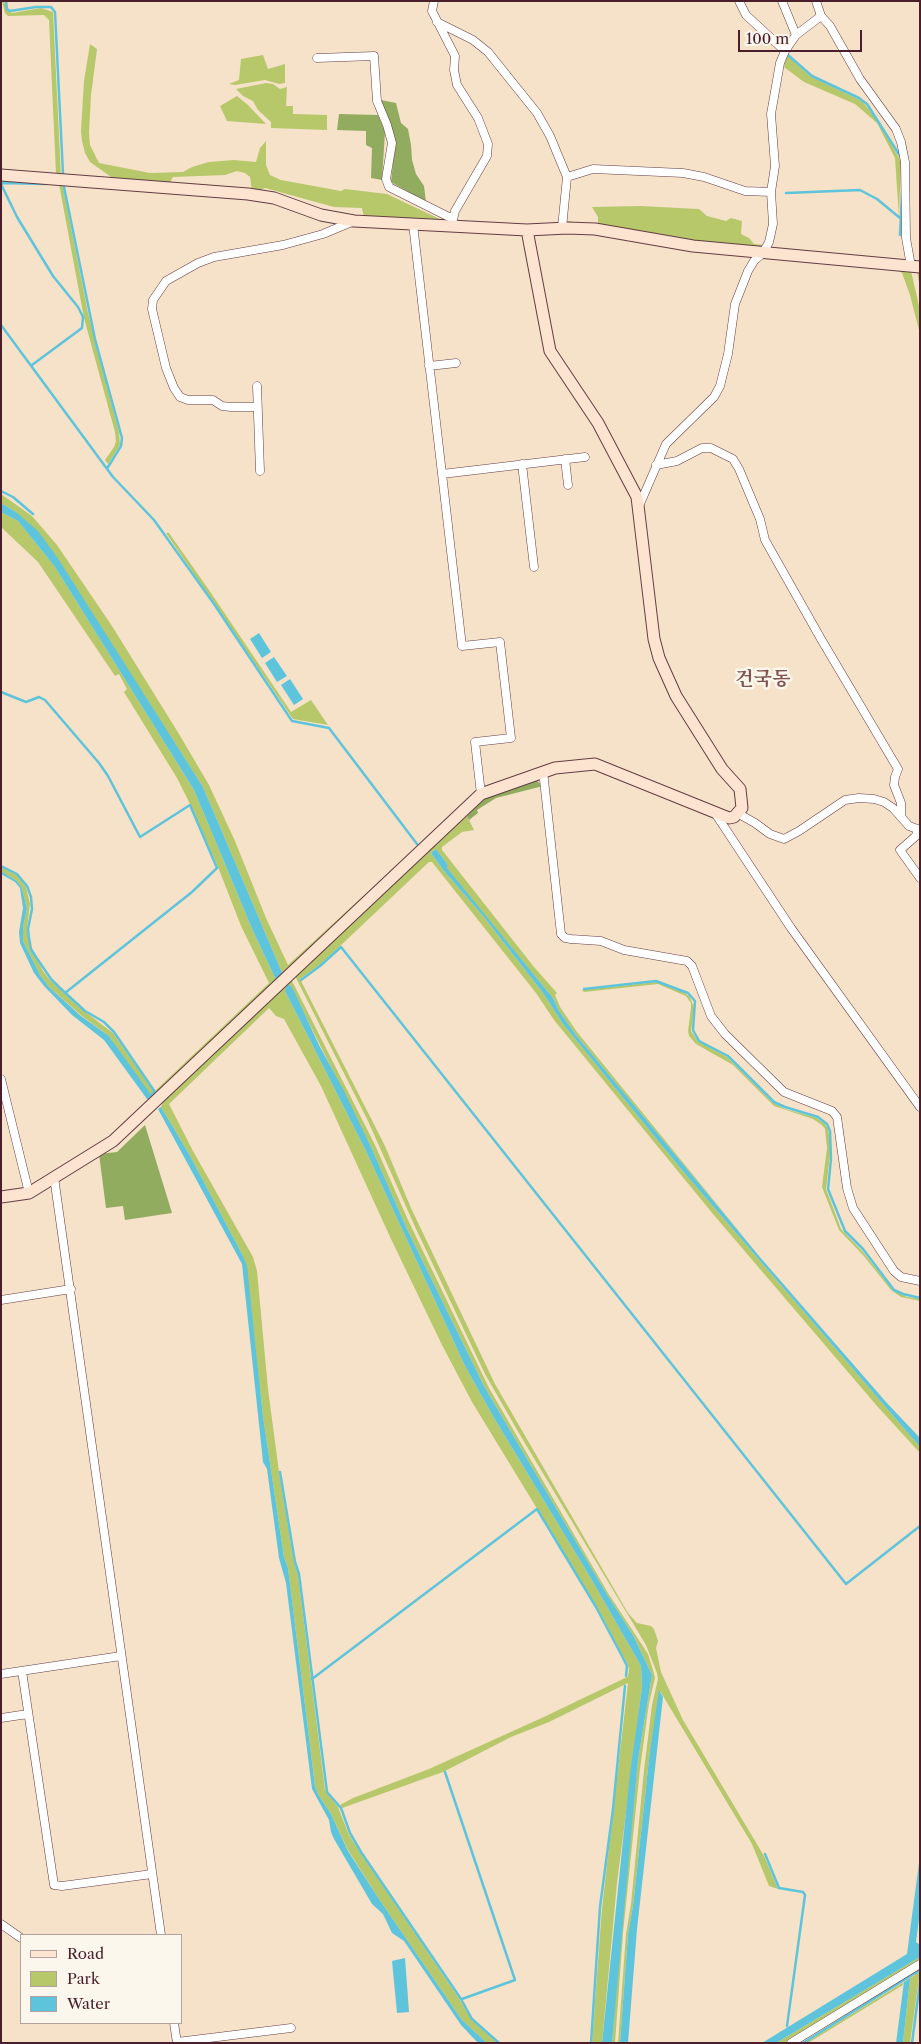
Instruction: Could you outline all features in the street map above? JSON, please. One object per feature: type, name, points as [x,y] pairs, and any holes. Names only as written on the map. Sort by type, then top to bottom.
[{"type":"street","points":[[434,1],[432,11],[455,56],[454,70],[457,84],[478,118],[488,144],[487,156],[454,211],[452,223]]},
{"type":"street","points":[[739,1],[746,16],[785,50]]},
{"type":"street","points":[[782,1],[796,35]]},
{"type":"street","points":[[1,175],[248,194],[274,198],[321,215],[354,221],[413,224],[452,223],[527,230],[562,228],[595,230],[693,246],[915,266],[906,238],[905,162],[901,142],[896,130],[860,79],[830,26],[821,16],[816,1]]},
{"type":"street","points":[[640,506],[666,444],[714,397],[720,386],[728,354],[735,304],[748,271],[754,261],[763,253],[773,224],[771,192],[775,166],[771,114],[780,63],[785,50],[796,35],[821,16]]},
{"type":"street","points":[[437,22],[472,40],[488,52],[524,95],[550,136],[567,177],[562,228]]},
{"type":"street","points":[[317,58],[374,56],[377,101],[387,124],[392,143],[386,179],[389,187],[452,223]]},
{"type":"street","points":[[567,177],[592,170],[683,173],[704,177],[745,191],[771,192]]},
{"type":"street","points":[[257,407],[222,406],[213,400],[188,400],[180,397],[166,368],[152,309],[154,300],[166,281],[180,271],[198,263],[214,257],[291,243],[323,234],[354,221]]},
{"type":"street","points":[[413,224],[462,646],[500,642],[511,738],[475,742],[481,794]]},
{"type":"street","points":[[527,230],[550,350],[598,423],[618,458],[640,506],[644,559],[654,639],[659,658],[676,696],[722,769],[740,789],[742,801],[739,814]]},
{"type":"street","points":[[430,366],[456,362]]},
{"type":"street","points":[[258,386],[260,470]]},
{"type":"street","points":[[656,465],[677,461],[702,448],[711,448],[733,459],[760,519],[770,548],[898,769],[894,785],[901,803],[901,817]]},
{"type":"street","points":[[442,474],[585,457]]},
{"type":"street","points":[[565,459],[568,485]]},
{"type":"street","points":[[522,464],[534,567]]},
{"type":"street","points":[[1,1197],[29,1193],[112,1141],[481,794],[543,771],[595,764],[729,818],[739,814]]},
{"type":"street","points":[[543,771],[561,934],[565,938],[600,941],[624,950],[687,961],[692,966],[711,1016],[725,1034],[784,1092],[832,1111],[837,1117],[847,1188],[853,1208],[894,1272],[901,1277],[920,1281]]},
{"type":"street","points":[[739,814],[770,834],[784,839],[845,800],[859,798],[884,802],[909,826],[918,831],[916,836],[900,850],[920,878]]},
{"type":"street","points":[[715,813],[792,928],[920,1107]]},
{"type":"street","points":[[1,1079],[29,1193]]},
{"type":"street","points":[[54,1177],[161,1934]]},
{"type":"street","points":[[1,1300],[71,1290]]},
{"type":"street","points":[[1,1674],[121,1656]]},
{"type":"street","points":[[22,1671],[54,1885],[62,1886],[152,1874]]},
{"type":"street","points":[[1,1718],[28,1714]]},
{"type":"street","points":[[1,1924],[20,1937]]},
{"type":"street","points":[[791,2043],[920,1964]]},
{"type":"street","points":[[174,2024],[177,2043],[291,2028]]},
{"type":"green space","points":[[2,1],[4,1],[8,11],[12,13],[41,8],[53,12],[61,177],[56,174],[49,20],[44,15],[8,16],[5,13]]},
{"type":"green space","points":[[90,44],[97,49],[91,95],[89,133],[90,145],[99,163],[150,173],[183,172],[209,162],[234,160],[256,162],[260,148],[266,141],[266,165],[270,175],[281,180],[341,191],[345,189],[387,194],[446,222],[364,218],[362,208],[334,207],[265,188],[256,192],[252,191],[250,177],[245,173],[237,171],[225,175],[173,177],[169,184],[114,179],[90,162],[82,141],[84,81]]},
{"type":"green space","points":[[263,55],[268,69],[285,64],[285,83],[279,84],[265,80],[235,85],[229,84],[239,80],[241,59]]},
{"type":"green space","points":[[787,55],[810,76],[862,101],[880,123],[901,162],[899,217],[895,158],[877,123],[855,104],[804,82],[784,67]]},
{"type":"green space","points":[[266,83],[273,84],[280,89],[287,87],[286,106],[293,106],[293,114],[327,115],[327,130],[271,128],[271,122],[258,110],[253,101],[243,96],[236,89]]},
{"type":"green space","points":[[237,96],[266,124],[227,121],[220,106]]},
{"type":"green space","points":[[381,100],[396,103],[401,123],[408,129],[412,160],[416,174],[424,186],[426,202],[391,182],[395,144]]},
{"type":"green space","points":[[339,114],[378,115],[385,132],[382,180],[371,178],[372,148],[366,145],[366,131],[337,130]]},
{"type":"green space","points":[[1,179],[62,182],[88,313],[119,432],[120,445],[108,464],[105,460],[114,447],[116,441],[115,432],[84,318],[59,184],[1,183]]},
{"type":"green space","points":[[640,206],[699,209],[707,216],[726,221],[731,218],[742,221],[741,234],[749,238],[754,244],[765,245],[761,251],[567,223],[566,221],[598,225],[598,217],[592,207]]},
{"type":"green space","points":[[833,261],[920,269],[920,290],[917,270],[911,271],[920,310],[920,334],[902,273],[898,270],[832,265]]},
{"type":"green space","points":[[1,494],[32,516],[57,545],[112,626],[179,734],[209,785],[288,965],[419,845],[284,977],[203,787],[101,628],[16,512],[1,503]]},
{"type":"green space","points":[[1,512],[18,521],[55,567],[194,790],[253,931],[277,982],[154,1099],[151,1096],[156,1090],[269,983],[241,926],[218,867],[190,804],[177,778],[124,692],[127,689],[119,674],[115,676],[38,562],[1,527]]},
{"type":"green space","points":[[166,533],[169,533],[209,590],[291,712],[311,700],[328,725],[293,719]]},
{"type":"green space","points":[[537,781],[543,786],[496,798],[477,810],[478,813],[469,820],[467,816],[488,796]]},
{"type":"green space","points":[[467,816],[474,830],[462,832],[442,847],[442,850],[534,967],[557,993],[555,995],[560,1007],[577,1032],[759,1256],[576,1035],[559,1011],[553,998],[446,868],[448,865],[436,849],[431,853],[543,993],[563,1024],[681,1169],[920,1447],[920,1453],[877,1406],[713,1214],[554,1020],[536,993],[432,862],[429,862],[320,965],[300,979],[385,1146],[411,1208],[495,1384],[628,1613],[637,1623],[651,1626],[654,1629],[658,1641],[656,1648],[661,1672],[683,1720],[764,1856],[778,1889],[769,1886],[752,1844],[660,1691],[650,1750],[633,1906],[628,1934],[620,2043],[618,2043],[626,1934],[631,1904],[652,1705],[658,1679],[657,1673],[646,1645],[485,1374],[416,1229],[368,1121],[296,978],[296,975]]},
{"type":"green space","points":[[1,867],[17,875],[26,887],[30,904],[27,929],[29,943],[43,971],[80,1008],[113,1033],[154,1092],[150,1095],[109,1036],[82,1016],[49,987],[40,975],[23,941],[23,927],[27,909],[22,888],[17,881],[1,871]]},
{"type":"green space","points":[[291,979],[375,1145],[408,1220],[489,1388],[608,1593],[648,1654],[653,1670],[655,1678],[649,1703],[640,1769],[623,1933],[615,2043],[612,2043],[625,1887],[638,1760],[652,1675],[633,1635],[484,1386],[407,1229],[372,1149],[290,985],[285,991],[366,1151],[465,1366],[641,1666],[642,1688],[617,1883],[602,2043],[592,2043],[602,1908],[628,1683],[549,1722],[511,1737],[443,1772],[342,1808],[340,1805],[353,1798],[429,1769],[546,1716],[625,1678],[628,1676],[629,1670],[597,1607],[472,1402],[391,1239],[321,1086],[284,1019],[276,1016],[269,1008],[169,1104],[193,1151],[253,1257],[257,1271],[268,1389],[279,1472],[294,1562],[298,1575],[325,1790],[338,1807],[349,1835],[472,2020],[497,2043],[487,2043],[462,2020],[379,1899],[348,1850],[315,1786],[288,1568],[284,1557],[263,1416],[248,1284],[242,1254],[188,1152],[161,1107],[163,1102]]},
{"type":"green space","points":[[657,982],[682,991],[690,997],[694,1008],[691,1031],[698,1041],[727,1057],[772,1102],[785,1109],[817,1118],[825,1124],[828,1129],[831,1146],[826,1189],[841,1229],[863,1252],[893,1290],[907,1297],[920,1299],[920,1301],[901,1297],[891,1290],[863,1255],[839,1230],[822,1187],[827,1148],[825,1129],[822,1125],[813,1119],[774,1106],[733,1065],[696,1044],[689,1036],[691,1003],[686,996],[658,984],[584,992],[582,990]]},
{"type":"green space","points":[[145,1125],[172,1213],[125,1220],[123,1206],[106,1208],[99,1154],[117,1152]]},
{"type":"green space","points":[[920,1957],[920,1962],[789,2043],[776,2043]]},
{"type":"green space","points":[[918,1969],[920,1971],[910,2043],[903,2043],[910,1978],[915,1975],[914,1972],[799,2043],[795,2043]]},
{"type":"green space","points":[[904,1982],[903,1985],[808,2043],[805,2043]]},
{"type":"water","points":[[1,503],[16,512],[38,531],[57,557],[203,787],[284,977],[277,982],[253,931],[194,790],[55,567],[18,521],[1,512]]},
{"type":"water","points":[[259,633],[271,652],[262,658],[250,639]]},
{"type":"water","points":[[274,657],[287,676],[277,682],[265,663]]},
{"type":"water","points":[[290,679],[303,699],[294,705],[281,685]]},
{"type":"water","points":[[436,849],[448,865],[447,868],[553,998],[559,1011],[576,1035],[759,1256],[886,1402],[920,1438],[920,1447],[681,1169],[563,1024],[543,993],[483,916],[444,871],[431,853]]},
{"type":"water","points":[[1,871],[17,881],[22,888],[27,909],[23,927],[23,941],[40,975],[49,987],[81,1016],[109,1036],[154,1099],[152,1101],[147,1099],[104,1040],[72,1015],[34,973],[20,943],[19,932],[23,908],[20,888],[15,882],[1,874]]},
{"type":"water","points":[[287,985],[290,985],[293,989],[319,1045],[344,1091],[407,1229],[484,1386],[633,1635],[652,1675],[638,1760],[612,2043],[602,2043],[630,1773],[642,1688],[641,1666],[465,1366],[366,1151],[285,991]]},
{"type":"water","points":[[161,1107],[188,1152],[247,1266],[263,1416],[284,1557],[288,1568],[315,1786],[331,1814],[348,1851],[379,1899],[462,2020],[487,2043],[478,2043],[461,2025],[404,1941],[392,1933],[383,1914],[372,1904],[334,1839],[329,1820],[312,1789],[286,1583],[279,1558],[267,1469],[263,1462],[242,1264],[158,1109]]},
{"type":"water","points":[[659,1690],[663,1697],[637,1929],[628,2043],[620,2043],[628,1934]]},
{"type":"water","points":[[920,1855],[920,1912],[916,1942],[920,1945],[920,1957],[776,2043],[762,2043],[907,1954]]},
{"type":"water","points":[[405,1958],[409,2012],[397,2013],[392,1961]]},
{"type":"water","points":[[910,1978],[903,2043],[896,2043],[904,1982]]},
{"type":"waterway","points":[[6,1],[7,9],[10,11],[51,7],[55,12],[63,174]]},
{"type":"waterway","points":[[788,55],[812,76],[859,98],[867,104],[900,156]]},
{"type":"waterway","points":[[1,183],[45,184]]},
{"type":"waterway","points":[[1,184],[17,217],[53,276],[78,307],[83,317],[82,328],[32,365]]},
{"type":"waterway","points":[[64,187],[95,339],[122,438],[121,446],[108,467]]},
{"type":"waterway","points":[[786,193],[860,190],[877,199],[900,218]]},
{"type":"waterway","points":[[900,235],[902,193]]},
{"type":"waterway","points":[[1,325],[113,477],[154,520],[214,604],[292,721],[329,728],[417,844]]},
{"type":"waterway","points":[[1,491],[13,497],[33,514]]},
{"type":"waterway","points":[[1,692],[26,702],[39,697],[45,700],[99,763],[108,776],[140,837],[190,805],[217,868],[192,892],[65,993]]},
{"type":"waterway","points":[[1,866],[17,874],[27,886],[31,897],[32,909],[28,929],[29,938],[31,949],[36,957],[59,987],[85,1011],[104,1022],[114,1032],[155,1092],[151,1095]]},
{"type":"waterway","points":[[301,980],[341,947],[846,1584],[920,1526]]},
{"type":"waterway","points":[[584,989],[656,981],[688,993],[695,1001],[693,1030],[699,1041],[728,1056],[774,1102],[818,1117],[827,1124],[830,1131],[831,1159],[828,1189],[845,1231],[863,1249],[894,1290],[920,1298]]},
{"type":"waterway","points":[[280,1472],[295,1562],[299,1574],[327,1792],[341,1808],[350,1833],[361,1852],[461,1999],[472,2019],[499,2043]]},
{"type":"waterway","points":[[312,1679],[537,1509],[596,1607],[627,1666],[626,1676]]},
{"type":"waterway","points":[[591,2043],[600,1907],[613,1809],[625,1686]]},
{"type":"waterway","points":[[445,1772],[515,1980],[462,1999]]},
{"type":"waterway","points":[[765,1854],[779,1888],[803,1892],[805,1895],[787,2026]]},
{"type":"waterway","points":[[803,2043],[920,1970]]},
{"type":"waterway","points":[[912,2043],[920,1982]]},
{"type":"district","name":"건국동","points":[[763,680]]}]
